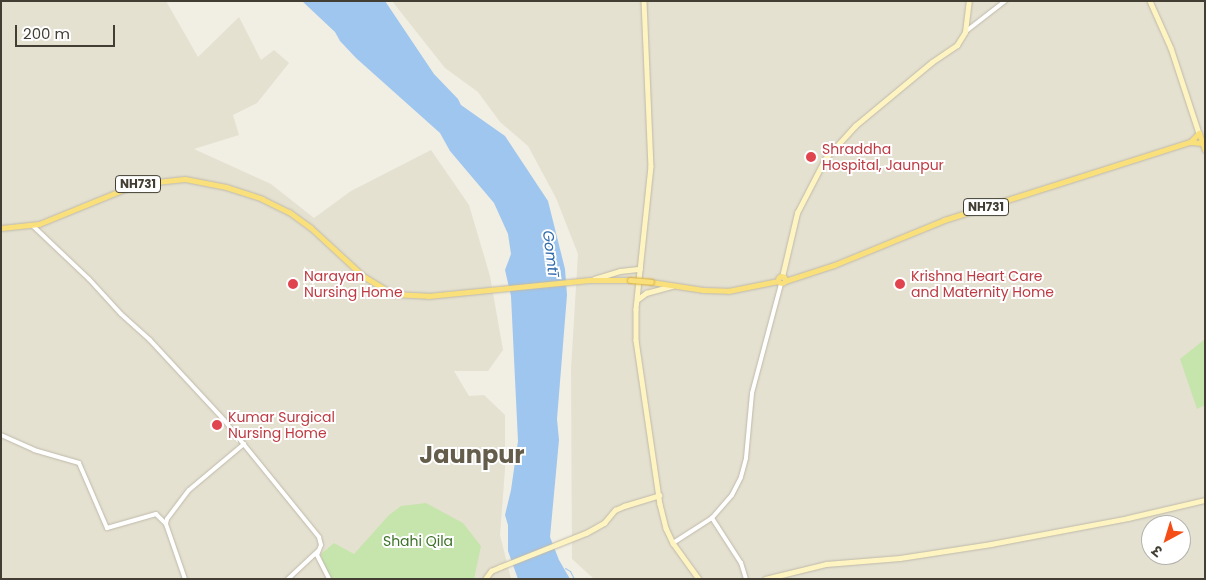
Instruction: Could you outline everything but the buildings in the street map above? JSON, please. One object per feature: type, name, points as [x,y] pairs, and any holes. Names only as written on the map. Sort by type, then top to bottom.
[{"type":"highway","name":"NH731","points":[[1190,142],[1199,134]]},
{"type":"highway","points":[[1199,134],[1205,150]]},
{"type":"highway","name":"NH731","points":[[1,228],[32,225],[137,184],[172,179],[198,180],[262,199],[289,212],[311,228],[363,276],[384,290],[413,297],[592,279],[630,280],[728,291],[782,280],[834,265],[944,220],[1190,142],[1202,143]]},
{"type":"main road","points":[[644,1],[650,166],[637,300],[636,340],[659,496],[666,528],[673,543],[699,579]]},
{"type":"main road","points":[[782,280],[797,214],[825,159],[855,126],[932,62],[957,44],[965,32],[969,1]]},
{"type":"main road","points":[[1150,1],[1171,48],[1199,134]]},
{"type":"main road","points":[[592,279],[620,271],[640,269]]},
{"type":"main road","points":[[637,300],[646,293],[673,286]]},
{"type":"main road","points":[[485,579],[491,571],[573,538],[604,523],[615,510],[659,496]]},
{"type":"main road","points":[[765,579],[826,564],[900,558],[991,544],[1128,518],[1205,500]]},
{"type":"street","points":[[965,32],[1005,1]]},
{"type":"street","points":[[32,225],[89,279],[121,314],[150,340],[197,389],[244,444],[319,538],[321,545],[318,551],[288,579]]},
{"type":"street","points":[[673,543],[712,518],[732,495],[741,477],[746,458],[752,393],[782,280]]},
{"type":"street","points":[[1,435],[34,450],[79,463],[107,528],[156,514],[166,524],[185,579]]},
{"type":"street","points":[[166,524],[170,512],[190,490],[244,444]]},
{"type":"street","points":[[712,518],[741,563],[746,579]]},
{"type":"street","points":[[318,551],[320,563],[329,579]]},
{"type":"shaded area","name":"Jaunpur","points":[[1,1],[166,1],[198,57],[239,17],[261,60],[274,50],[289,63],[257,103],[233,115],[239,135],[194,149],[271,184],[314,218],[351,191],[431,150],[469,205],[490,276],[503,350],[488,371],[454,371],[469,396],[484,395],[505,415],[505,469],[500,535],[511,579],[1,579]]},
{"type":"shaded area","points":[[392,1],[1205,1],[1205,579],[594,579],[572,559],[571,369],[578,254],[556,198],[528,146],[500,122],[478,92],[445,68]]},
{"type":"green space","points":[[1205,339],[1205,405],[1197,409],[1180,359]]},
{"type":"green space","name":"Shahi Qila","points":[[426,503],[463,523],[481,546],[474,579],[332,579],[323,566],[321,554],[334,543],[354,554],[389,515],[401,506]]},
{"type":"water","name":"Gomtī","points":[[302,1],[385,1],[434,74],[458,99],[461,105],[505,136],[548,201],[565,269],[567,295],[557,419],[559,440],[550,537],[559,560],[570,579],[518,579],[508,551],[508,525],[505,515],[511,490],[518,441],[511,296],[505,270],[511,254],[508,234],[494,203],[450,151],[440,133],[356,58],[340,41],[335,32]]},
{"type":"waterway","points":[[565,568],[570,571],[574,579]]},
{"type":"place","name":"Shraddha Hospital, Jaunpur","points":[[811,157]]},
{"type":"place","name":"Narayan Nursing Home","points":[[293,284]]},
{"type":"place","name":"Krishna Heart Care and Maternity Home","points":[[900,284]]},
{"type":"place","name":"Kumar Surgical Nursing Home","points":[[217,425]]},
{"type":"district","name":"Jaunpur","points":[[472,455]]}]
